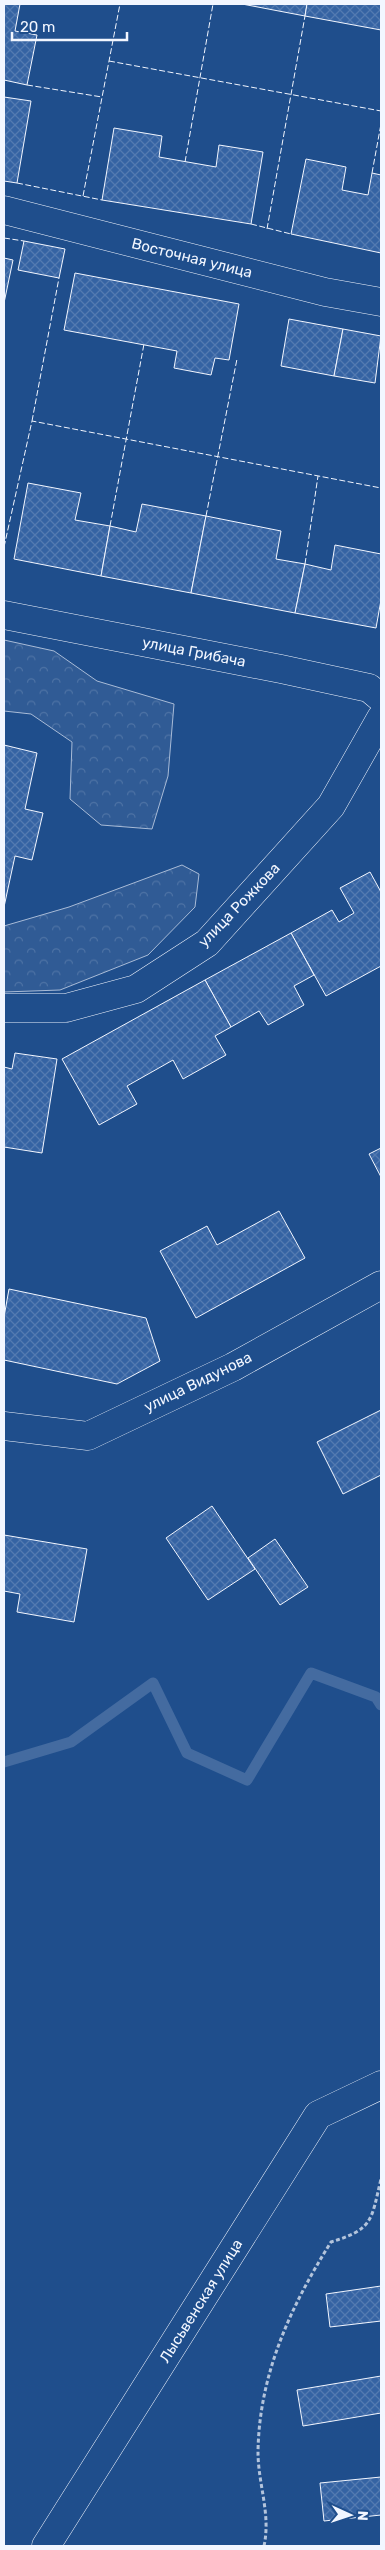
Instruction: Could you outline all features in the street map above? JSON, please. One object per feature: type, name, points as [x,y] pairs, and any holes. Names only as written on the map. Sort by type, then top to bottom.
[{"type":"street","name":"Восточная улица","points":[[4,210],[325,292],[381,302]]},
{"type":"street","name":"улица Грибача","points":[[4,615],[370,688],[381,698]]},
{"type":"street","name":"улица Рожкова","points":[[4,1008],[66,1008],[136,989],[207,943],[331,806],[381,718]]},
{"type":"street","name":"улица Видунова","points":[[4,1426],[88,1436],[233,1367],[381,1285]]},
{"type":"street","name":"Лысьвенская улица","points":[[46,2546],[318,2116],[381,2085]]},
{"type":"path","points":[[264,2546],[268,2530],[258,2453],[266,2386],[275,2350],[300,2294],[331,2242],[356,2234],[372,2216],[381,2179]]},
{"type":"green space","points":[[4,640],[54,651],[97,681],[174,704],[168,776],[152,829],[101,825],[70,799],[72,742],[31,714],[4,711]]},
{"type":"green space","points":[[182,865],[199,874],[195,907],[148,955],[60,990],[4,992],[4,926],[69,907]]},
{"type":"building","points":[[4,4],[20,4],[15,31],[37,35],[27,85],[4,80]]},
{"type":"building","points":[[242,4],[307,4],[305,16]]},
{"type":"building","points":[[307,4],[381,4],[381,30],[305,16]]},
{"type":"building","points":[[4,97],[31,101],[17,183],[4,181]]},
{"type":"building","points":[[114,128],[162,136],[159,157],[216,167],[219,145],[263,152],[251,224],[102,200]]},
{"type":"building","points":[[306,159],[346,167],[342,190],[368,195],[372,173],[381,175],[381,253],[291,234]]},
{"type":"building","points":[[24,241],[65,249],[59,278],[18,270]]},
{"type":"building","points":[[4,258],[13,260],[4,303]]},
{"type":"building","points":[[75,273],[239,304],[229,360],[215,358],[211,375],[174,368],[177,351],[64,330]]},
{"type":"building","points":[[289,319],[343,329],[334,376],[281,366]]},
{"type":"building","points":[[343,329],[381,336],[375,383],[334,376]]},
{"type":"building","points":[[28,483],[81,493],[75,520],[110,526],[101,576],[14,559]]},
{"type":"building","points":[[142,504],[206,516],[191,593],[101,576],[110,526],[136,532]]},
{"type":"building","points":[[206,516],[281,531],[276,559],[305,564],[295,613],[191,593]]},
{"type":"building","points":[[335,545],[381,554],[381,600],[376,628],[295,613],[305,564],[331,570]]},
{"type":"building","points":[[4,745],[37,753],[25,809],[43,813],[32,860],[15,856],[4,907]]},
{"type":"building","points":[[370,872],[381,892],[381,966],[326,996],[291,933],[332,910],[339,922],[354,913],[340,888]]},
{"type":"building","points":[[291,933],[314,975],[294,986],[304,1005],[268,1025],[259,1011],[231,1027],[205,980]]},
{"type":"building","points":[[205,980],[231,1027],[215,1036],[226,1055],[183,1079],[173,1060],[127,1086],[137,1104],[99,1125],[62,1059]]},
{"type":"building","points":[[15,1053],[57,1059],[42,1153],[4,1147],[4,1067],[12,1069]]},
{"type":"building","points":[[381,1148],[381,1177],[369,1154]]},
{"type":"building","points":[[279,1211],[305,1258],[196,1318],[160,1251],[207,1226],[217,1245]]},
{"type":"building","points":[[9,1289],[146,1318],[160,1361],[117,1384],[4,1360],[4,1317]]},
{"type":"building","points":[[381,1410],[381,1475],[343,1494],[317,1442]]},
{"type":"building","points":[[212,1506],[255,1569],[208,1600],[166,1538]]},
{"type":"building","points":[[4,1535],[87,1549],[74,1622],[17,1612],[20,1594],[4,1591]]},
{"type":"building","points":[[275,1539],[308,1587],[280,1605],[248,1558]]},
{"type":"building","points":[[381,2286],[381,2321],[330,2327],[326,2294]]},
{"type":"building","points":[[381,2376],[381,2413],[303,2426],[297,2390]]},
{"type":"building","points":[[381,2477],[381,2515],[324,2521],[320,2483]]},
{"type":"waterway","points":[[4,1762],[71,1742],[153,1683],[187,1753],[247,1780],[311,1673],[376,1697],[381,1705]]},
{"type":"fence","points":[[83,196],[120,4]]},
{"type":"fence","points":[[185,162],[213,4]]},
{"type":"fence","points":[[267,229],[305,16]]},
{"type":"fence","points":[[109,61],[381,111]]},
{"type":"fence","points":[[27,85],[102,97]]},
{"type":"fence","points":[[372,173],[381,124]]},
{"type":"fence","points":[[17,183],[102,200]]},
{"type":"fence","points":[[251,224],[291,234]]},
{"type":"fence","points":[[4,238],[24,241]]},
{"type":"fence","points":[[32,421],[59,278]]},
{"type":"fence","points":[[110,526],[144,344]]},
{"type":"fence","points":[[206,516],[237,359]]},
{"type":"fence","points":[[4,547],[32,421],[381,488]]},
{"type":"fence","points":[[305,564],[318,476]]}]
